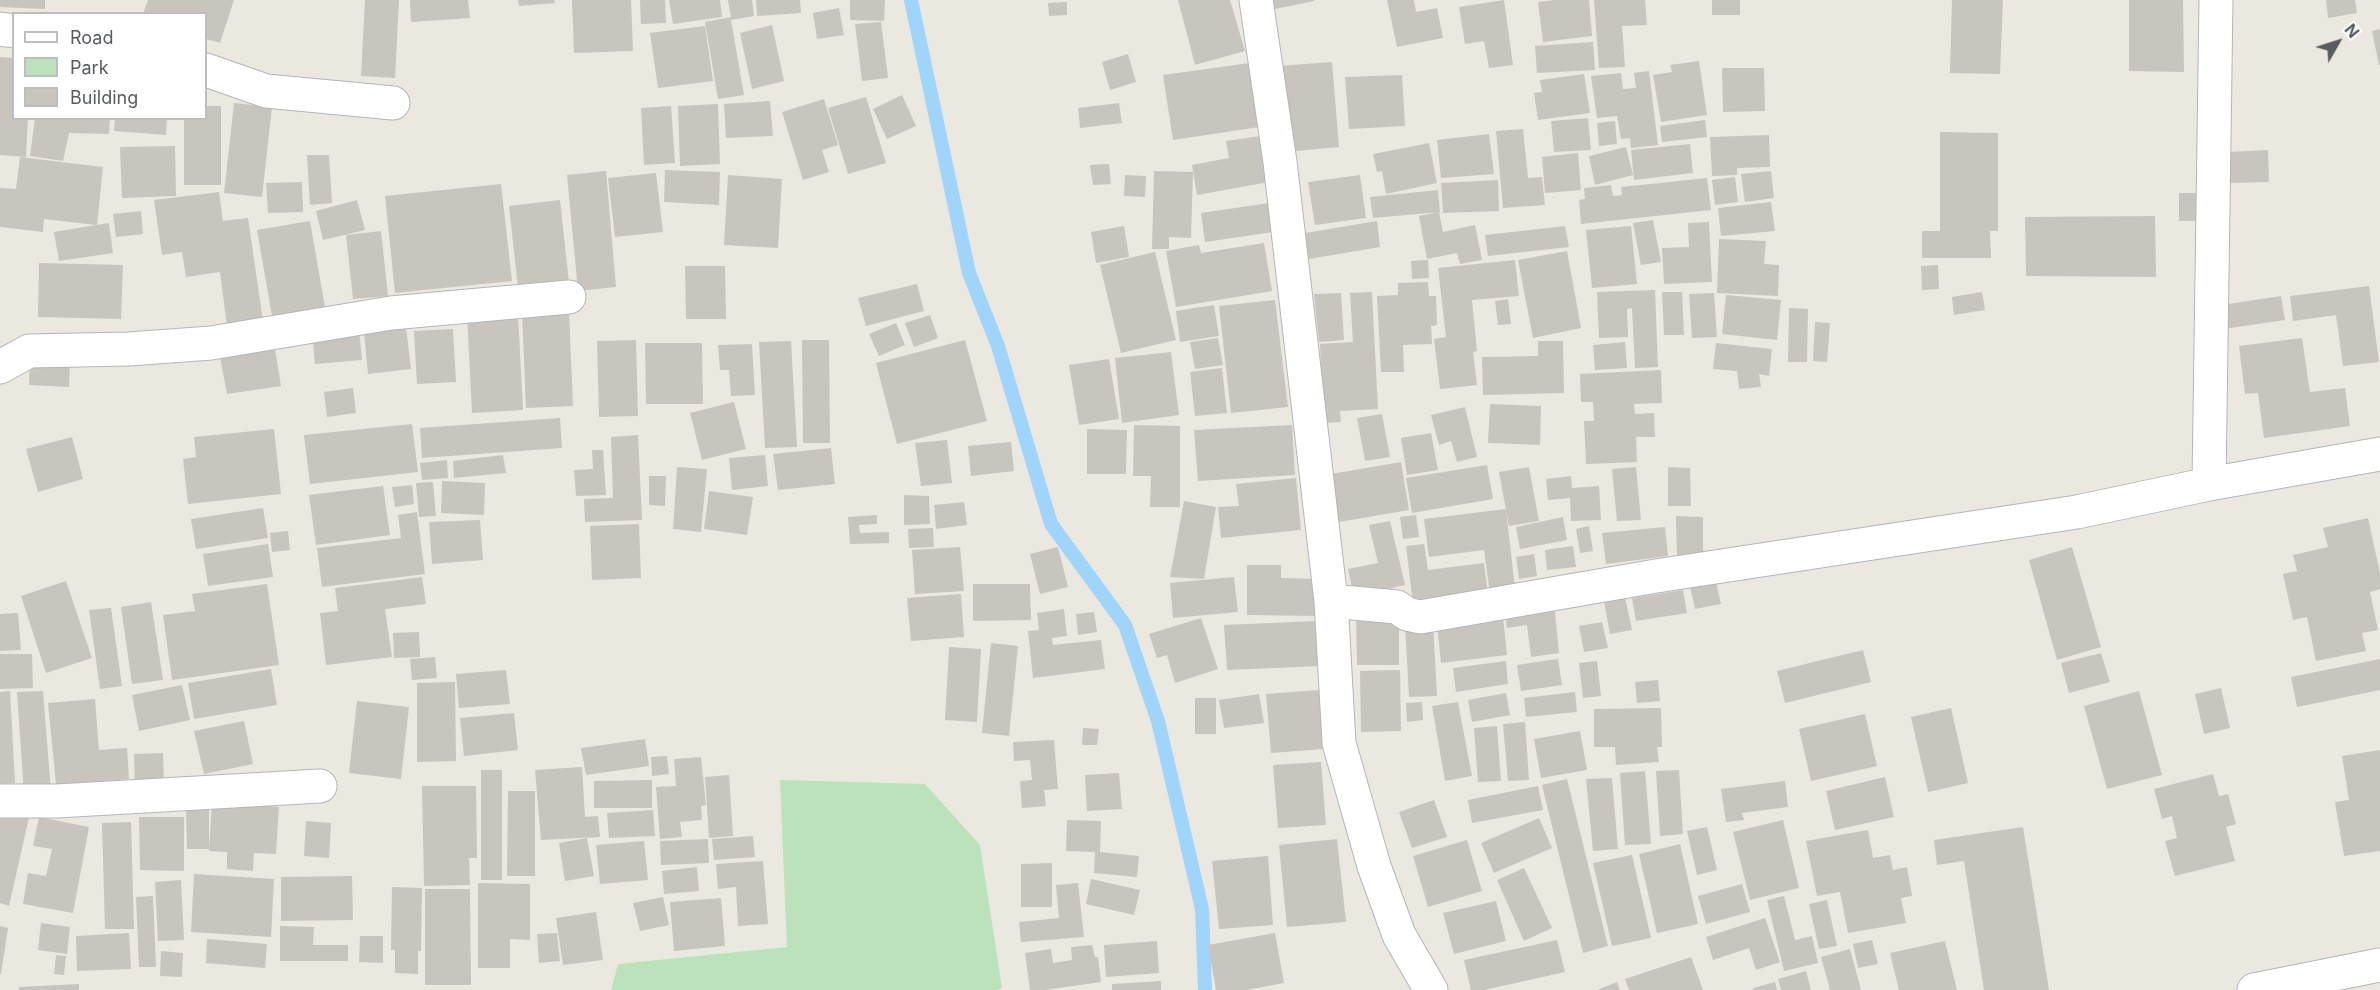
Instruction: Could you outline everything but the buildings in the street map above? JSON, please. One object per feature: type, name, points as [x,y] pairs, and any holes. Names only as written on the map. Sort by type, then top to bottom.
[{"type":"street","points":[[1256,0],[1280,162],[1331,601],[1339,743],[1374,866],[1388,906],[1400,935],[1431,990]]},
{"type":"street","points":[[2209,483],[2216,0]]},
{"type":"street","points":[[207,70],[266,91],[393,103]]},
{"type":"street","points":[[0,368],[29,351],[129,350],[211,343],[391,314],[570,297]]},
{"type":"street","points":[[1331,601],[1397,607],[1407,614],[1420,617],[1656,576],[2077,512],[2209,483],[2380,454]]},
{"type":"street","points":[[0,801],[68,801],[320,786]]},
{"type":"street","points":[[2254,990],[2380,965]]},
{"type":"green space","points":[[780,780],[925,784],[980,845],[1002,988],[996,990],[611,990],[618,964],[787,947]]},
{"type":"waterway","points":[[911,0],[969,273],[998,346],[1051,524],[1125,625],[1158,721],[1202,909],[1205,990]]}]
